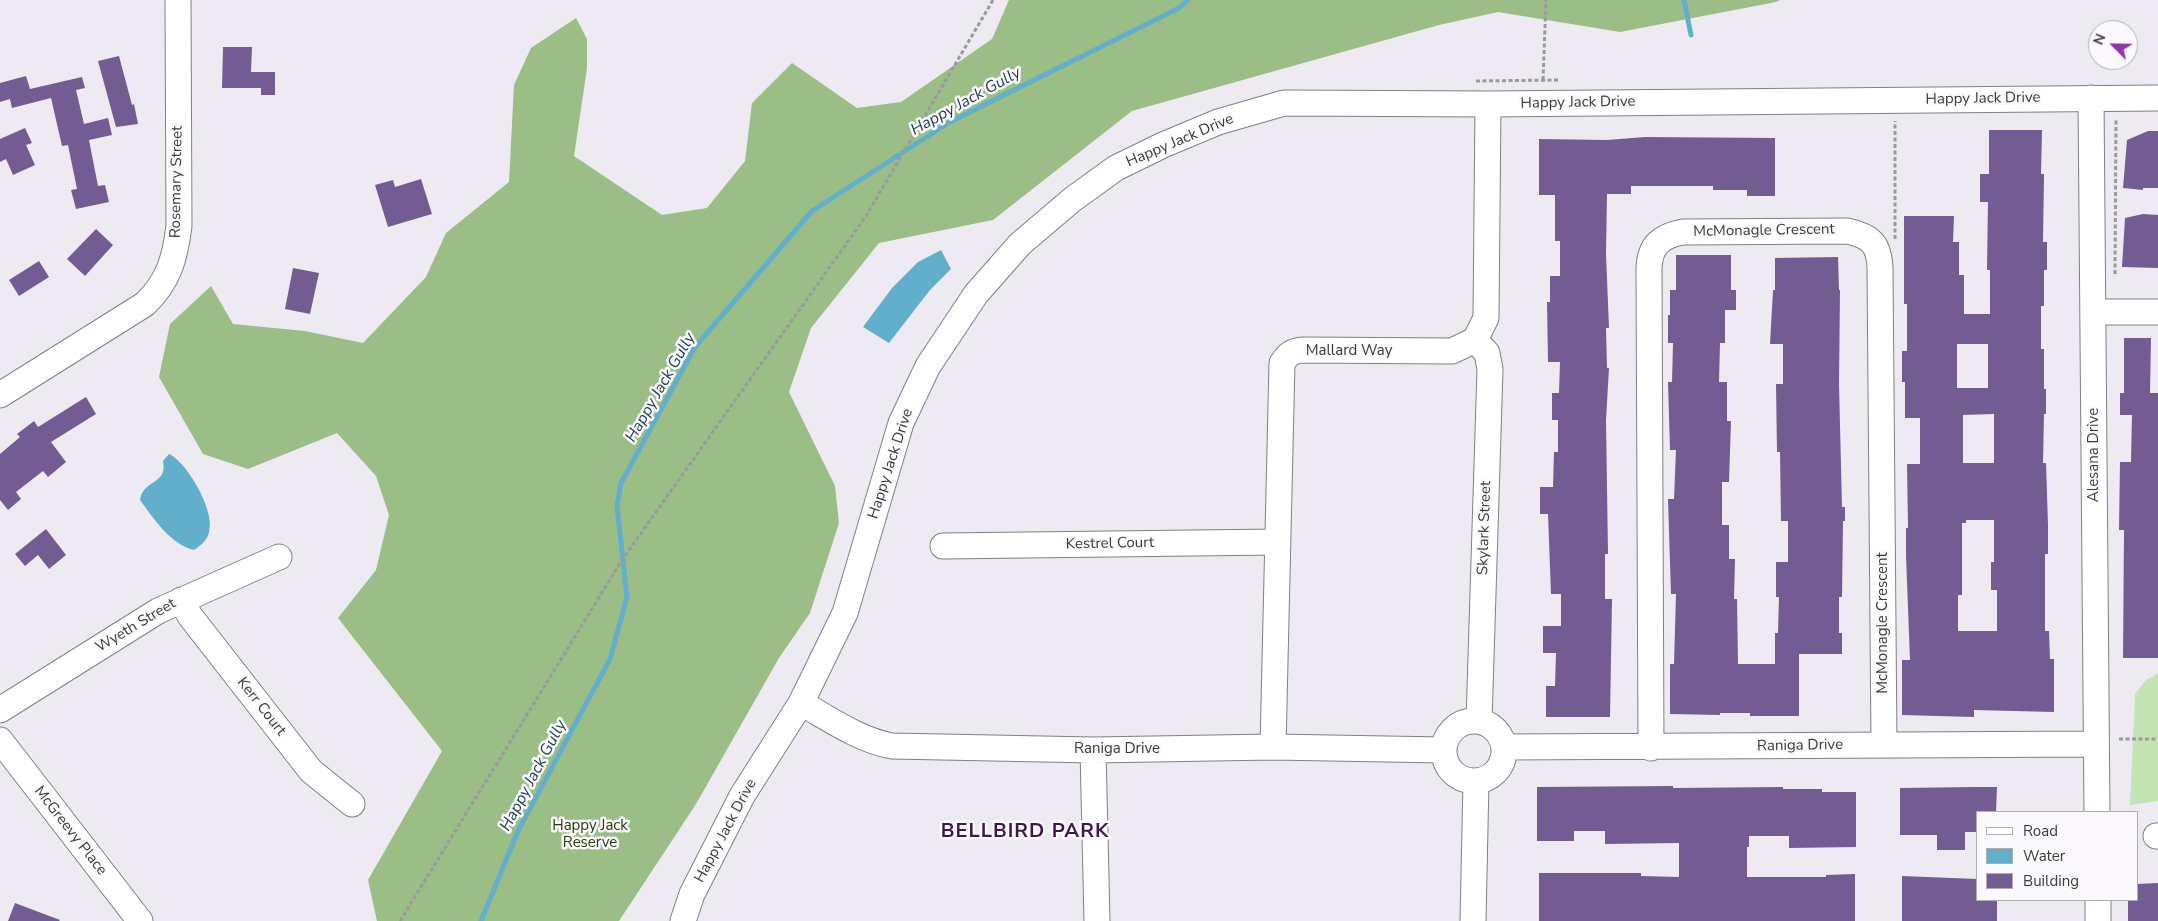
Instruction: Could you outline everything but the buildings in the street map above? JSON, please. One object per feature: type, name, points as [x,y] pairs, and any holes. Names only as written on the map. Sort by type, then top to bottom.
[{"type":"street","name":"Rosemary Street","points":[[0,395],[145,304],[156,293],[171,266],[176,253],[179,226],[178,0]]},
{"type":"street","name":"Alesana Drive","points":[[2091,98],[2094,312],[2108,742],[2097,811]]},
{"type":"street","name":"Happy Jack Drive","points":[[683,921],[692,894],[742,796],[801,703],[845,613],[901,423],[928,366],[976,294],[1020,244],[1073,199],[1116,168],[1218,122],[1284,104],[2158,98]]},
{"type":"street","points":[[1475,340],[1486,318],[1488,104]]},
{"type":"street","name":"McMonagle Crescent","points":[[1651,748],[1649,260],[1651,252],[1660,240],[1670,234],[1693,232],[1847,231],[1869,239],[1876,246],[1880,268],[1884,746]]},
{"type":"street","points":[[2094,312],[2158,312]]},
{"type":"street","name":"Mallard Way","points":[[1273,747],[1280,373],[1282,363],[1287,355],[1294,351],[1452,351],[1464,347],[1475,340]]},
{"type":"street","name":"Skylark Street","points":[[1475,340],[1487,353],[1490,368],[1479,721]]},
{"type":"street","name":"Kestrel Court","points":[[943,546],[1277,542]]},
{"type":"street","name":"Wyeth Street","points":[[0,710],[158,611],[280,557]]},
{"type":"street","name":"Kerr Court","points":[[181,600],[190,616],[311,771],[352,804]]},
{"type":"street","name":"Raniga Drive","points":[[801,703],[863,737],[878,744],[892,746],[1092,750],[1273,747],[1444,750]]},
{"type":"street","points":[[1469,721],[1479,721],[1488,724],[1502,738],[1504,757],[1500,767],[1494,774],[1476,781],[1466,780],[1450,769],[1445,760],[1446,740],[1459,725],[1469,721]]},
{"type":"street","name":"McGreevy Place","points":[[0,740],[140,921]]},
{"type":"street","name":"Raniga Drive","points":[[1504,747],[1651,748],[2108,742]]},
{"type":"street","points":[[1092,750],[1097,921]]},
{"type":"street","points":[[1473,921],[1476,781]]},
{"type":"street","points":[[2098,901],[2098,921]]},
{"type":"path","points":[[400,921],[622,560],[866,216],[992,0]]},
{"type":"path","points":[[1542,103],[1546,0]]},
{"type":"path","points":[[2108,742],[2158,740]]},
{"type":"green space","name":"Happy Jack Reserve","points":[[1009,0],[1780,0],[1620,32],[1498,12],[1439,25],[1132,111],[993,220],[879,243],[811,328],[789,392],[835,486],[839,523],[810,613],[779,658],[696,804],[619,921],[377,921],[368,880],[442,751],[338,618],[376,570],[389,515],[376,476],[337,433],[248,469],[203,454],[159,377],[170,324],[211,286],[233,324],[305,331],[363,343],[426,277],[446,233],[509,182],[514,85],[531,48],[576,18],[587,39],[587,68],[574,156],[662,215],[707,208],[745,161],[752,103],[792,63],[857,108],[901,102],[992,39]]},
{"type":"green space","points":[[2158,673],[2158,801],[2130,805],[2135,694],[2146,680]]},
{"type":"water","points":[[941,250],[951,269],[930,290],[889,343],[863,327],[892,288],[918,262]]},
{"type":"water","points":[[169,454],[184,467],[191,477],[208,512],[210,523],[207,538],[194,550],[185,547],[170,537],[140,500],[146,488],[162,474],[164,469],[163,461]]},
{"type":"waterway","name":"Happy Jack Gully","points":[[481,921],[519,829],[610,659],[627,597],[617,506],[621,483],[695,347],[812,211],[950,122],[1179,8],[1188,0]]},
{"type":"waterway","points":[[1684,0],[1691,35]]},
{"type":"district","name":"BELLBIRD PARK","points":[[1025,832]]}]
